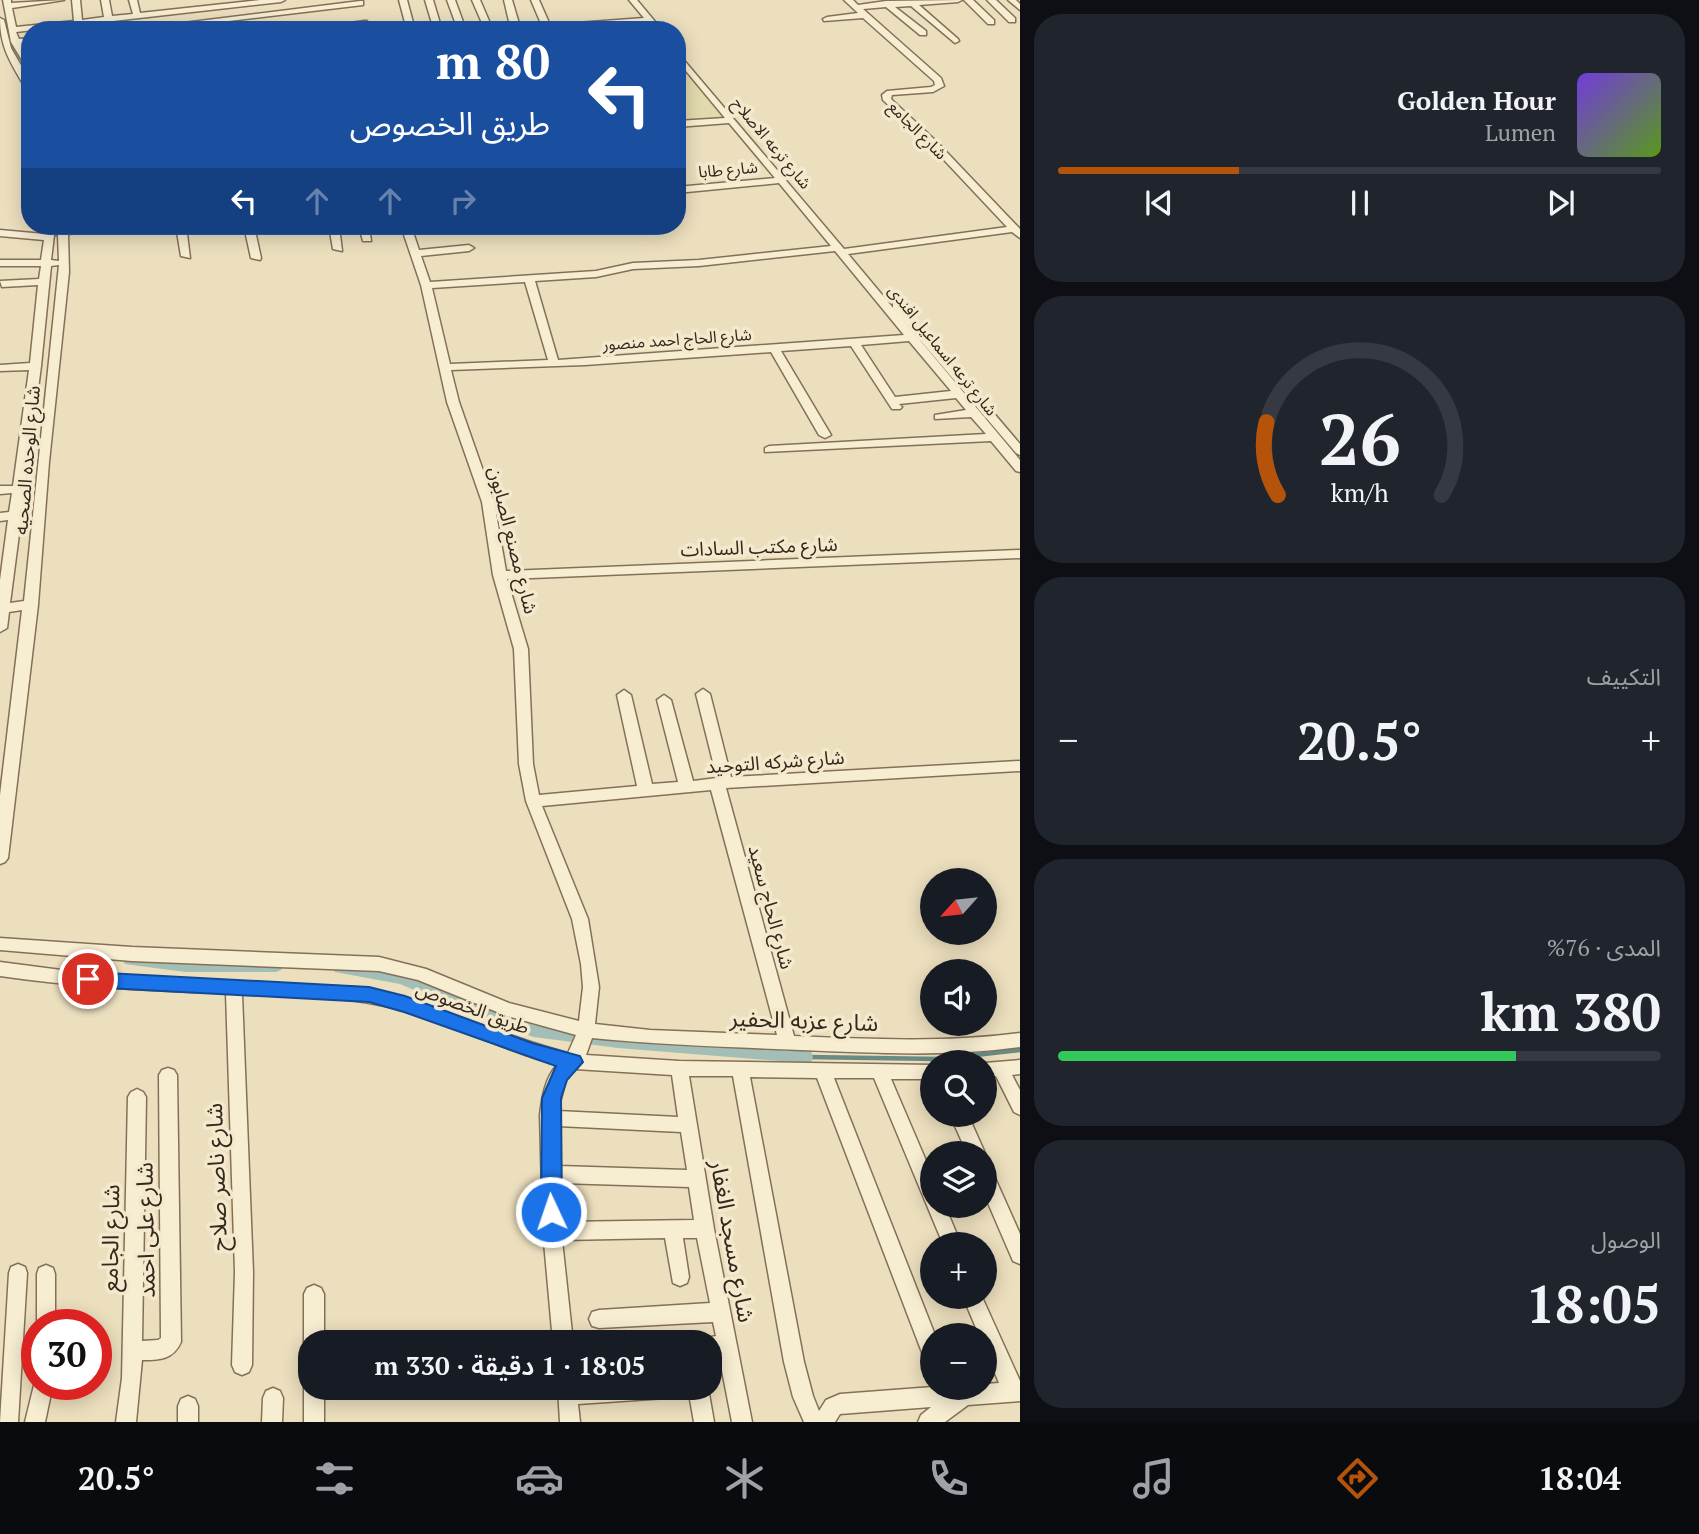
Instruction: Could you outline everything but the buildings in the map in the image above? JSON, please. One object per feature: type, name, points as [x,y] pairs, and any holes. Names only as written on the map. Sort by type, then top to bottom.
[{"type":"street","points":[[76,0],[78,21]]},
{"type":"street","points":[[105,0],[108,19]]},
{"type":"street","points":[[133,0],[137,16]]},
{"type":"street","points":[[159,0],[162,13]]},
{"type":"street","points":[[170,3],[201,0]]},
{"type":"street","points":[[88,21],[281,0]]},
{"type":"street","points":[[402,0],[408,21]]},
{"type":"street","points":[[429,0],[435,21]]},
{"type":"street","points":[[452,0],[459,21]]},
{"type":"street","points":[[477,0],[485,21]]},
{"type":"street","points":[[508,0],[514,21]]},
{"type":"street","points":[[536,0],[545,21]]},
{"type":"street","points":[[633,0],[649,20]]},
{"type":"street","points":[[852,4],[958,0]]},
{"type":"street","points":[[968,0],[991,22]]},
{"type":"street","points":[[991,0],[1012,20]]},
{"type":"street","points":[[1012,0],[1020,8]]},
{"type":"street","points":[[21,54],[11,30],[8,3],[56,1],[54,21]]},
{"type":"street","points":[[258,1],[264,14]]},
{"type":"street","points":[[886,2],[923,33]]},
{"type":"street","points":[[910,2],[955,41]]},
{"type":"street","points":[[26,4],[27,21]]},
{"type":"street","points":[[205,21],[264,14],[311,4],[361,5]]},
{"type":"street","name":"شارع الجامع","points":[[852,4],[938,80],[940,86],[890,93],[886,95],[887,100],[933,143],[1017,232]]},
{"type":"street","points":[[264,21],[361,5]]},
{"type":"street","points":[[827,19],[865,15]]},
{"type":"street","points":[[0,20],[7,48],[21,73]]},
{"type":"street","points":[[638,21],[649,20]]},
{"type":"street","points":[[11,30],[21,29]]},
{"type":"street","points":[[15,42],[21,41]]},
{"type":"street","name":"شارع ترعه الاصلاح","points":[[686,69],[845,250]]},
{"type":"street","points":[[686,123],[732,120]]},
{"type":"street","name":"شارع طابا","points":[[686,189],[782,180]]},
{"type":"street","points":[[426,285],[596,274],[633,267],[845,250],[1017,232]]},
{"type":"street","points":[[0,235],[21,234]]},
{"type":"street","name":"شارع الوحده الصحيه","points":[[0,628],[4,558],[15,515],[47,264],[54,235]]},
{"type":"street","name":"شارع الوحده الصحيه","points":[[0,858],[31,605],[64,263],[55,235]]},
{"type":"street","points":[[182,235],[186,256]]},
{"type":"street","points":[[251,235],[256,258]]},
{"type":"street","points":[[336,235],[338,249]]},
{"type":"street","points":[[366,235],[367,239]]},
{"type":"street","name":"شارع مصنع الصابون","points":[[410,235],[426,285],[461,430],[488,502],[499,575],[521,649],[526,764],[533,801],[572,899],[585,941],[591,987],[585,1033],[575,1059],[559,1075],[551,1098],[552,1231],[561,1330]]},
{"type":"street","points":[[416,253],[469,248]]},
{"type":"street","name":"شارع ترعه اسماعيل افندى","points":[[845,250],[911,338],[1020,468]]},
{"type":"street","name":"شارع ترعه اسماعيل افندى","points":[[845,250],[1020,451]]},
{"type":"street","points":[[0,264],[64,263]]},
{"type":"street","points":[[529,278],[554,363]]},
{"type":"street","points":[[2,284],[45,282]]},
{"type":"street","name":"شارع الحاج احمد منصور","points":[[445,367],[554,363],[911,338]]},
{"type":"street","points":[[854,342],[894,404],[958,394]]},
{"type":"street","points":[[774,348],[825,435]]},
{"type":"street","points":[[0,368],[35,366]]},
{"type":"street","points":[[939,417],[974,414]]},
{"type":"street","points":[[769,450],[994,437]]},
{"type":"street","points":[[22,464],[43,462]]},
{"type":"street","points":[[0,490],[18,489]]},
{"type":"street","points":[[0,517],[15,515]]},
{"type":"street","name":"شارع مكتب السادات","points":[[499,575],[1020,554]]},
{"type":"street","points":[[2,608],[31,605]]},
{"type":"street","name":"شارع الحاج سعيد","points":[[703,694],[721,783],[787,1042]]},
{"type":"street","points":[[624,695],[646,791]]},
{"type":"street","points":[[664,700],[687,787]]},
{"type":"street","name":"شارع شركه التوحيد","points":[[533,801],[721,783],[1020,766]]},
{"type":"street","name":"شارع عزبه الحفير","points":[[0,944],[132,954],[379,964],[420,974],[507,1009],[585,1033],[921,1048],[1020,1040]]},
{"type":"street","name":"طريق الخصوص","points":[[0,969],[50,976],[369,995],[405,1004],[531,1051],[575,1059],[679,1068],[920,1072]]},
{"type":"street","name":"شارع ناصر صلاح","points":[[234,988],[244,1272],[242,1365]]},
{"type":"street","points":[[997,1070],[1020,1067]]},
{"type":"street","name":"شارع مسجد الغفار","points":[[679,1068],[720,1312],[719,1330]]},
{"type":"street","points":[[740,1068],[794,1362],[803,1396],[814,1422]]},
{"type":"street","points":[[823,1071],[921,1323]]},
{"type":"street","points":[[880,1073],[920,1168]]},
{"type":"street","name":"شارع على احمد","points":[[133,1351],[162,1350],[171,1342],[168,1075]]},
{"type":"street","points":[[997,1075],[1020,1107]]},
{"type":"street","name":"شارع الجامع","points":[[126,1422],[133,1351],[137,1097]]},
{"type":"street","points":[[550,1118],[688,1125]]},
{"type":"street","points":[[550,1174],[696,1178]]},
{"type":"street","points":[[997,1202],[1020,1255]]},
{"type":"street","points":[[552,1231],[705,1229]]},
{"type":"street","points":[[673,1230],[680,1277]]},
{"type":"street","points":[[8,1422],[18,1273]]},
{"type":"street","points":[[45,1309],[46,1274]]},
{"type":"street","points":[[314,1294],[314,1330]]},
{"type":"street","points":[[979,1309],[1016,1391],[997,1392]]},
{"type":"street","points":[[599,1319],[720,1312]]},
{"type":"street","name":"شارع مسجد الغفار","points":[[722,1359],[742,1422]]},
{"type":"street","points":[[824,1422],[840,1404],[920,1396]]},
{"type":"street","points":[[272,1422],[273,1398]]},
{"type":"street","points":[[35,1422],[40,1400]]},
{"type":"street","points":[[314,1400],[314,1422]]},
{"type":"street","points":[[568,1400],[570,1422]]},
{"type":"street","points":[[700,1400],[704,1422]]},
{"type":"street","points":[[928,1422],[947,1400]]},
{"type":"shaded area","points":[[686,69],[730,120],[686,123]]},
{"type":"waterway","points":[[130,960],[185,966],[276,966]]},
{"type":"waterway","points":[[340,968],[402,978],[492,1017],[534,1031],[618,1042],[806,1057]]},
{"type":"waterway","points":[[806,1057],[940,1059],[1020,1050]]},
{"type":"route","points":[[88,979],[369,995],[405,1004],[531,1051],[573,1062],[559,1075],[551,1098],[551,1212]]}]
